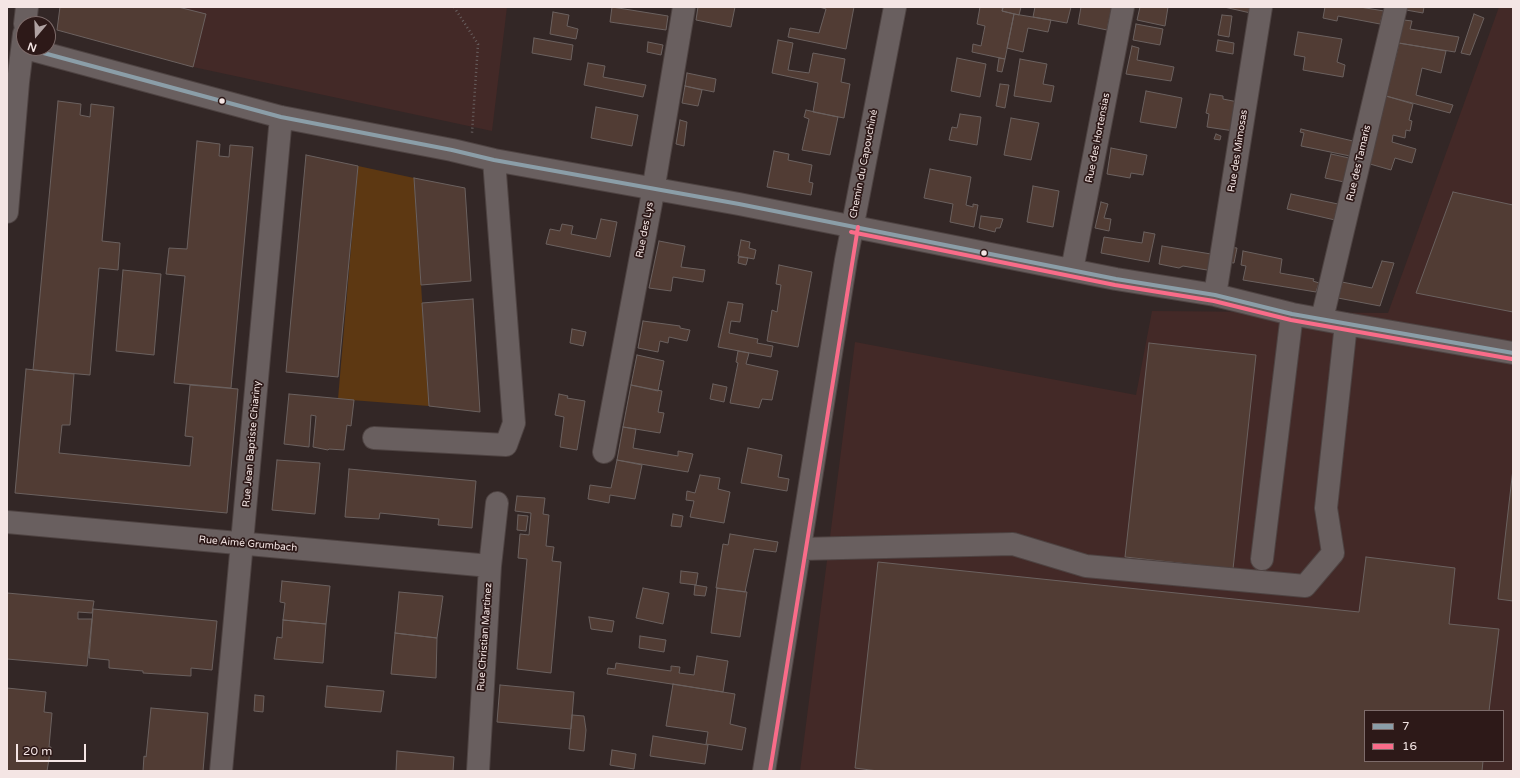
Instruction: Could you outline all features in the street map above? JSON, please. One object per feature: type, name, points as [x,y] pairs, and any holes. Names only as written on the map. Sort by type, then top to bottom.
[{"type":"street","name":"Rue des Lys","points":[[604,452],[653,190],[684,7]]},
{"type":"street","name":"Chemin du Capouchiné","points":[[764,771],[852,226],[894,7]]},
{"type":"street","name":"Rue des Hortensias","points":[[1072,270],[1123,7]]},
{"type":"street","name":"Rue des Mimosas","points":[[1216,295],[1260,7]]},
{"type":"street","name":"Rue des Tamaris","points":[[1322,320],[1396,7]]},
{"type":"street","points":[[56,54],[281,117],[452,150],[494,160],[653,190],[746,205],[1072,270],[1216,295],[1322,320],[1513,354]]},
{"type":"street","points":[[7,212],[19,56]]},
{"type":"street","name":"Rue Jean Baptiste Chiariny","points":[[221,771],[281,117]]},
{"type":"street","points":[[374,438],[506,445],[514,423],[494,160]]},
{"type":"street","points":[[1262,559],[1292,314]]},
{"type":"street","points":[[800,550],[1013,544],[1086,566],[1305,586],[1333,552],[1326,508],[1346,324]]},
{"type":"street","name":"Rue Christian Martinez","points":[[478,771],[490,566],[497,503]]},
{"type":"street","name":"Rue Aimé Grumbach","points":[[7,522],[490,566]]},
{"type":"path","points":[[454,7],[478,44],[472,133]]},
{"type":"shaded area","points":[[60,7],[507,7],[492,131],[193,67],[57,30]]},
{"type":"shaded area","points":[[1499,7],[1513,7],[1513,771],[800,771],[855,342],[1136,395],[1152,311],[1388,313]]},
{"type":"shaded area","points":[[358,166],[414,178],[429,406],[338,399]]},
{"type":"building","points":[[60,7],[178,7],[206,14],[193,67],[57,30]]},
{"type":"building","points":[[612,7],[668,16],[666,30],[610,22]]},
{"type":"building","points":[[698,7],[735,7],[731,27],[696,20]]},
{"type":"building","points":[[819,7],[854,7],[846,49],[788,37],[790,28],[819,33],[826,9]]},
{"type":"building","points":[[980,7],[1003,8],[1002,11],[1014,14],[1005,59],[972,52],[973,44],[981,46],[985,26],[977,24]]},
{"type":"building","points":[[1003,7],[1021,7],[1019,15],[1002,11]]},
{"type":"building","points":[[1035,7],[1071,7],[1067,23],[1033,17]]},
{"type":"building","points":[[1081,7],[1112,7],[1107,30],[1078,24]]},
{"type":"building","points":[[1140,7],[1168,7],[1165,26],[1137,20]]},
{"type":"building","points":[[1224,7],[1256,7],[1255,14]]},
{"type":"building","points":[[1325,7],[1360,7],[1384,11],[1380,24],[1338,16],[1337,21],[1323,18]]},
{"type":"building","points":[[1407,7],[1424,7],[1423,13],[1406,10]]},
{"type":"building","points":[[553,12],[569,15],[567,26],[578,29],[576,39],[550,34]]},
{"type":"building","points":[[1014,14],[1051,20],[1048,32],[1028,28],[1023,52],[1007,48]]},
{"type":"building","points":[[1474,14],[1484,18],[1470,55],[1461,53]]},
{"type":"building","points":[[1222,15],[1232,16],[1229,37],[1218,35]]},
{"type":"building","points":[[1404,20],[1412,21],[1410,29],[1459,37],[1455,52],[1398,43]]},
{"type":"building","points":[[1136,24],[1163,29],[1160,45],[1133,40]]},
{"type":"building","points":[[1298,32],[1342,39],[1337,62],[1345,65],[1343,77],[1303,70],[1305,57],[1294,55]]},
{"type":"building","points":[[534,38],[573,45],[571,60],[532,53]]},
{"type":"building","points":[[778,40],[793,43],[788,70],[809,73],[813,53],[845,59],[841,82],[850,84],[844,118],[813,112],[818,83],[772,73]]},
{"type":"building","points":[[1218,40],[1234,43],[1233,54],[1216,51]]},
{"type":"building","points":[[648,42],[663,45],[661,55],[647,52]]},
{"type":"building","points":[[1399,43],[1446,51],[1441,73],[1422,68],[1416,95],[1453,105],[1450,113],[1386,96]]},
{"type":"building","points":[[1132,46],[1139,48],[1137,60],[1174,67],[1171,81],[1126,74]]},
{"type":"building","points":[[957,58],[986,64],[980,97],[951,91]]},
{"type":"building","points":[[999,58],[1005,59],[1002,72],[997,71]]},
{"type":"building","points":[[1020,59],[1047,64],[1043,84],[1054,86],[1051,102],[1014,96]]},
{"type":"building","points":[[588,63],[605,66],[603,77],[646,85],[643,97],[584,85]]},
{"type":"building","points":[[687,73],[716,79],[714,92],[685,86]]},
{"type":"building","points":[[1000,84],[1009,85],[1005,108],[996,106]]},
{"type":"building","points":[[685,86],[702,90],[698,106],[682,103]]},
{"type":"building","points":[[1146,91],[1182,98],[1176,128],[1140,122]]},
{"type":"building","points":[[1210,94],[1223,96],[1223,99],[1238,102],[1234,131],[1207,127],[1209,114],[1206,113]]},
{"type":"building","points":[[1386,96],[1413,104],[1409,120],[1412,121],[1410,131],[1406,130],[1405,138],[1393,135],[1392,142],[1416,149],[1412,163],[1395,158],[1391,170],[1370,164]]},
{"type":"building","points":[[58,101],[81,104],[80,115],[90,117],[91,104],[114,107],[102,241],[120,243],[118,270],[99,268],[90,375],[33,370]]},
{"type":"building","points":[[596,107],[638,115],[632,146],[591,138]]},
{"type":"building","points":[[806,110],[838,117],[830,155],[802,150],[809,119],[804,117]]},
{"type":"building","points":[[960,114],[981,117],[977,145],[949,140],[952,127],[957,128]]},
{"type":"building","points":[[1011,118],[1039,123],[1031,160],[1004,155]]},
{"type":"building","points":[[680,120],[687,122],[684,146],[676,144]]},
{"type":"building","points":[[1301,129],[1353,141],[1350,156],[1301,146],[1304,133],[1300,132]]},
{"type":"building","points":[[1216,134],[1221,136],[1220,140],[1214,139]]},
{"type":"building","points":[[197,141],[220,144],[219,156],[229,157],[230,145],[253,147],[231,388],[174,383],[185,276],[166,274],[169,248],[187,249]]},
{"type":"building","points":[[1111,148],[1147,155],[1143,175],[1131,173],[1130,178],[1107,174]]},
{"type":"building","points":[[774,151],[789,154],[788,160],[812,165],[809,182],[813,183],[811,195],[767,187]]},
{"type":"building","points":[[1331,154],[1349,158],[1344,182],[1325,178]]},
{"type":"building","points":[[306,155],[358,166],[338,377],[286,372]]},
{"type":"building","points":[[930,169],[971,177],[966,205],[973,207],[973,204],[978,205],[974,227],[950,222],[953,204],[924,198]]},
{"type":"building","points":[[414,178],[465,188],[471,281],[421,285]]},
{"type":"building","points":[[1033,186],[1059,191],[1053,227],[1027,222]]},
{"type":"building","points":[[1453,192],[1513,205],[1513,312],[1416,293]]},
{"type":"building","points":[[1291,194],[1338,204],[1335,220],[1287,209]]},
{"type":"building","points":[[1101,202],[1108,204],[1104,218],[1111,219],[1109,231],[1095,228]]},
{"type":"building","points":[[981,216],[1003,219],[1000,228],[996,228],[995,232],[979,228]]},
{"type":"building","points":[[601,219],[617,222],[610,257],[546,244],[550,229],[560,231],[562,224],[573,226],[571,234],[596,239]]},
{"type":"building","points":[[1144,232],[1155,234],[1149,262],[1101,253],[1104,237],[1142,243]]},
{"type":"building","points":[[741,240],[750,242],[749,248],[756,250],[754,259],[738,256]]},
{"type":"building","points":[[659,241],[685,246],[681,267],[705,270],[703,282],[673,277],[671,291],[649,288]]},
{"type":"building","points":[[1162,246],[1211,254],[1213,271],[1183,266],[1179,268],[1159,264]]},
{"type":"building","points":[[1228,247],[1237,248],[1234,263],[1225,262]]},
{"type":"building","points":[[1243,251],[1282,259],[1280,273],[1314,279],[1313,281],[1319,283],[1316,292],[1243,280],[1246,266],[1241,265]]},
{"type":"building","points":[[739,257],[748,258],[746,265],[738,263]]},
{"type":"building","points":[[1382,261],[1394,263],[1380,306],[1338,298],[1342,282],[1372,288]]},
{"type":"building","points":[[779,265],[812,272],[798,347],[767,341],[772,310],[777,312],[781,285],[776,284]]},
{"type":"building","points":[[123,270],[161,274],[154,355],[116,351]]},
{"type":"building","points":[[473,299],[480,412],[429,406],[422,303]]},
{"type":"building","points":[[728,302],[743,304],[740,322],[731,321],[729,333],[758,339],[757,343],[773,346],[771,357],[718,347]]},
{"type":"building","points":[[643,321],[680,326],[680,328],[690,330],[687,341],[669,337],[668,343],[660,341],[658,352],[638,348]]},
{"type":"building","points":[[572,329],[586,332],[583,346],[570,343]]},
{"type":"building","points":[[1149,343],[1256,355],[1233,569],[1125,557]]},
{"type":"building","points":[[738,351],[749,353],[746,364],[778,371],[772,400],[762,399],[759,408],[730,403],[738,363],[736,362]]},
{"type":"building","points":[[637,355],[664,361],[658,391],[631,385]]},
{"type":"building","points":[[26,369],[74,374],[70,425],[62,425],[59,453],[190,466],[193,437],[185,436],[190,385],[238,389],[227,513],[15,493]]},
{"type":"building","points":[[713,384],[727,387],[724,402],[710,399]]},
{"type":"building","points":[[631,385],[662,391],[658,412],[664,413],[660,433],[623,427]]},
{"type":"building","points":[[289,394],[354,400],[351,426],[347,425],[344,450],[328,450],[313,447],[316,416],[311,415],[309,447],[284,444]]},
{"type":"building","points":[[559,394],[568,396],[567,398],[585,401],[577,450],[560,447],[564,417],[555,415]]},
{"type":"building","points":[[623,427],[636,429],[633,448],[678,456],[678,451],[693,454],[688,472],[617,460]]},
{"type":"building","points":[[748,448],[782,455],[778,477],[789,479],[787,491],[741,483]]},
{"type":"building","points":[[277,460],[320,463],[315,514],[272,510]]},
{"type":"building","points":[[617,460],[642,465],[635,499],[610,495],[609,503],[588,499],[590,485],[611,488]]},
{"type":"building","points":[[349,469],[476,481],[472,528],[438,525],[439,519],[380,513],[379,519],[345,517]]},
{"type":"building","points":[[1513,469],[1513,601],[1498,599]]},
{"type":"building","points":[[700,475],[720,478],[718,489],[730,492],[724,523],[690,517],[694,501],[686,500],[687,491],[695,493]]},
{"type":"building","points":[[517,496],[545,498],[543,514],[549,515],[546,546],[554,547],[552,561],[561,562],[551,673],[517,669],[527,559],[518,558],[520,534],[529,535],[531,513],[515,511]]},
{"type":"building","points":[[673,514],[683,516],[681,527],[671,526]]},
{"type":"building","points":[[518,515],[528,516],[526,531],[517,530]]},
{"type":"building","points":[[730,534],[778,542],[776,552],[754,549],[745,592],[716,588],[723,544],[728,545]]},
{"type":"building","points":[[1366,557],[1455,568],[1449,624],[1499,629],[1489,710],[1364,710],[1364,762],[1483,762],[1482,771],[878,771],[855,768],[878,562],[1359,612]]},
{"type":"building","points":[[681,571],[698,573],[696,585],[680,583]]},
{"type":"building","points":[[282,581],[330,586],[326,624],[283,620],[285,603],[280,602]]},
{"type":"building","points":[[695,585],[707,587],[705,596],[694,595]]},
{"type":"building","points":[[643,588],[669,593],[663,624],[636,618]]},
{"type":"building","points":[[717,588],[747,592],[740,637],[711,633]]},
{"type":"building","points":[[399,592],[443,596],[437,638],[395,633]]},
{"type":"building","points":[[7,593],[94,601],[92,613],[78,612],[78,619],[92,619],[87,666],[7,659]]},
{"type":"building","points":[[93,609],[217,621],[212,670],[191,668],[191,676],[143,673],[143,671],[109,668],[109,660],[89,658]]},
{"type":"building","points":[[589,617],[614,621],[612,632],[591,629]]},
{"type":"building","points":[[283,620],[326,624],[323,663],[274,659],[277,637],[282,638]]},
{"type":"building","points":[[395,633],[437,638],[436,678],[391,674]]},
{"type":"building","points":[[640,636],[666,640],[664,652],[639,648]]},
{"type":"building","points":[[697,656],[728,661],[723,692],[607,674],[608,668],[615,669],[616,663],[671,671],[671,666],[680,667],[679,673],[694,675]]},
{"type":"building","points":[[673,684],[735,694],[730,724],[746,728],[742,750],[706,744],[708,732],[666,726]]},
{"type":"building","points":[[500,685],[574,692],[571,729],[497,722]]},
{"type":"building","points":[[327,686],[384,691],[381,712],[325,707]]},
{"type":"building","points":[[7,688],[46,692],[44,712],[52,713],[49,747],[51,747],[47,771],[7,771]]},
{"type":"building","points":[[255,695],[264,696],[263,712],[254,711]]},
{"type":"building","points":[[151,708],[208,713],[203,771],[143,771],[144,756],[146,757]]},
{"type":"building","points":[[572,715],[584,716],[586,730],[584,751],[569,749]]},
{"type":"building","points":[[653,736],[708,745],[705,764],[650,756]]},
{"type":"building","points":[[612,750],[636,754],[634,769],[610,765]]},
{"type":"building","points":[[397,751],[454,757],[453,771],[396,771]]},
{"type":"transit line","name":"7","points":[[55,56],[281,117],[452,150],[494,160],[739,204],[1116,279],[1215,295],[1292,314],[1513,353]]},
{"type":"transit line","name":"16","points":[[770,771],[858,227]]},
{"type":"transit line","name":"16","points":[[851,232],[1115,285],[1214,301],[1291,320],[1512,359]]}]
